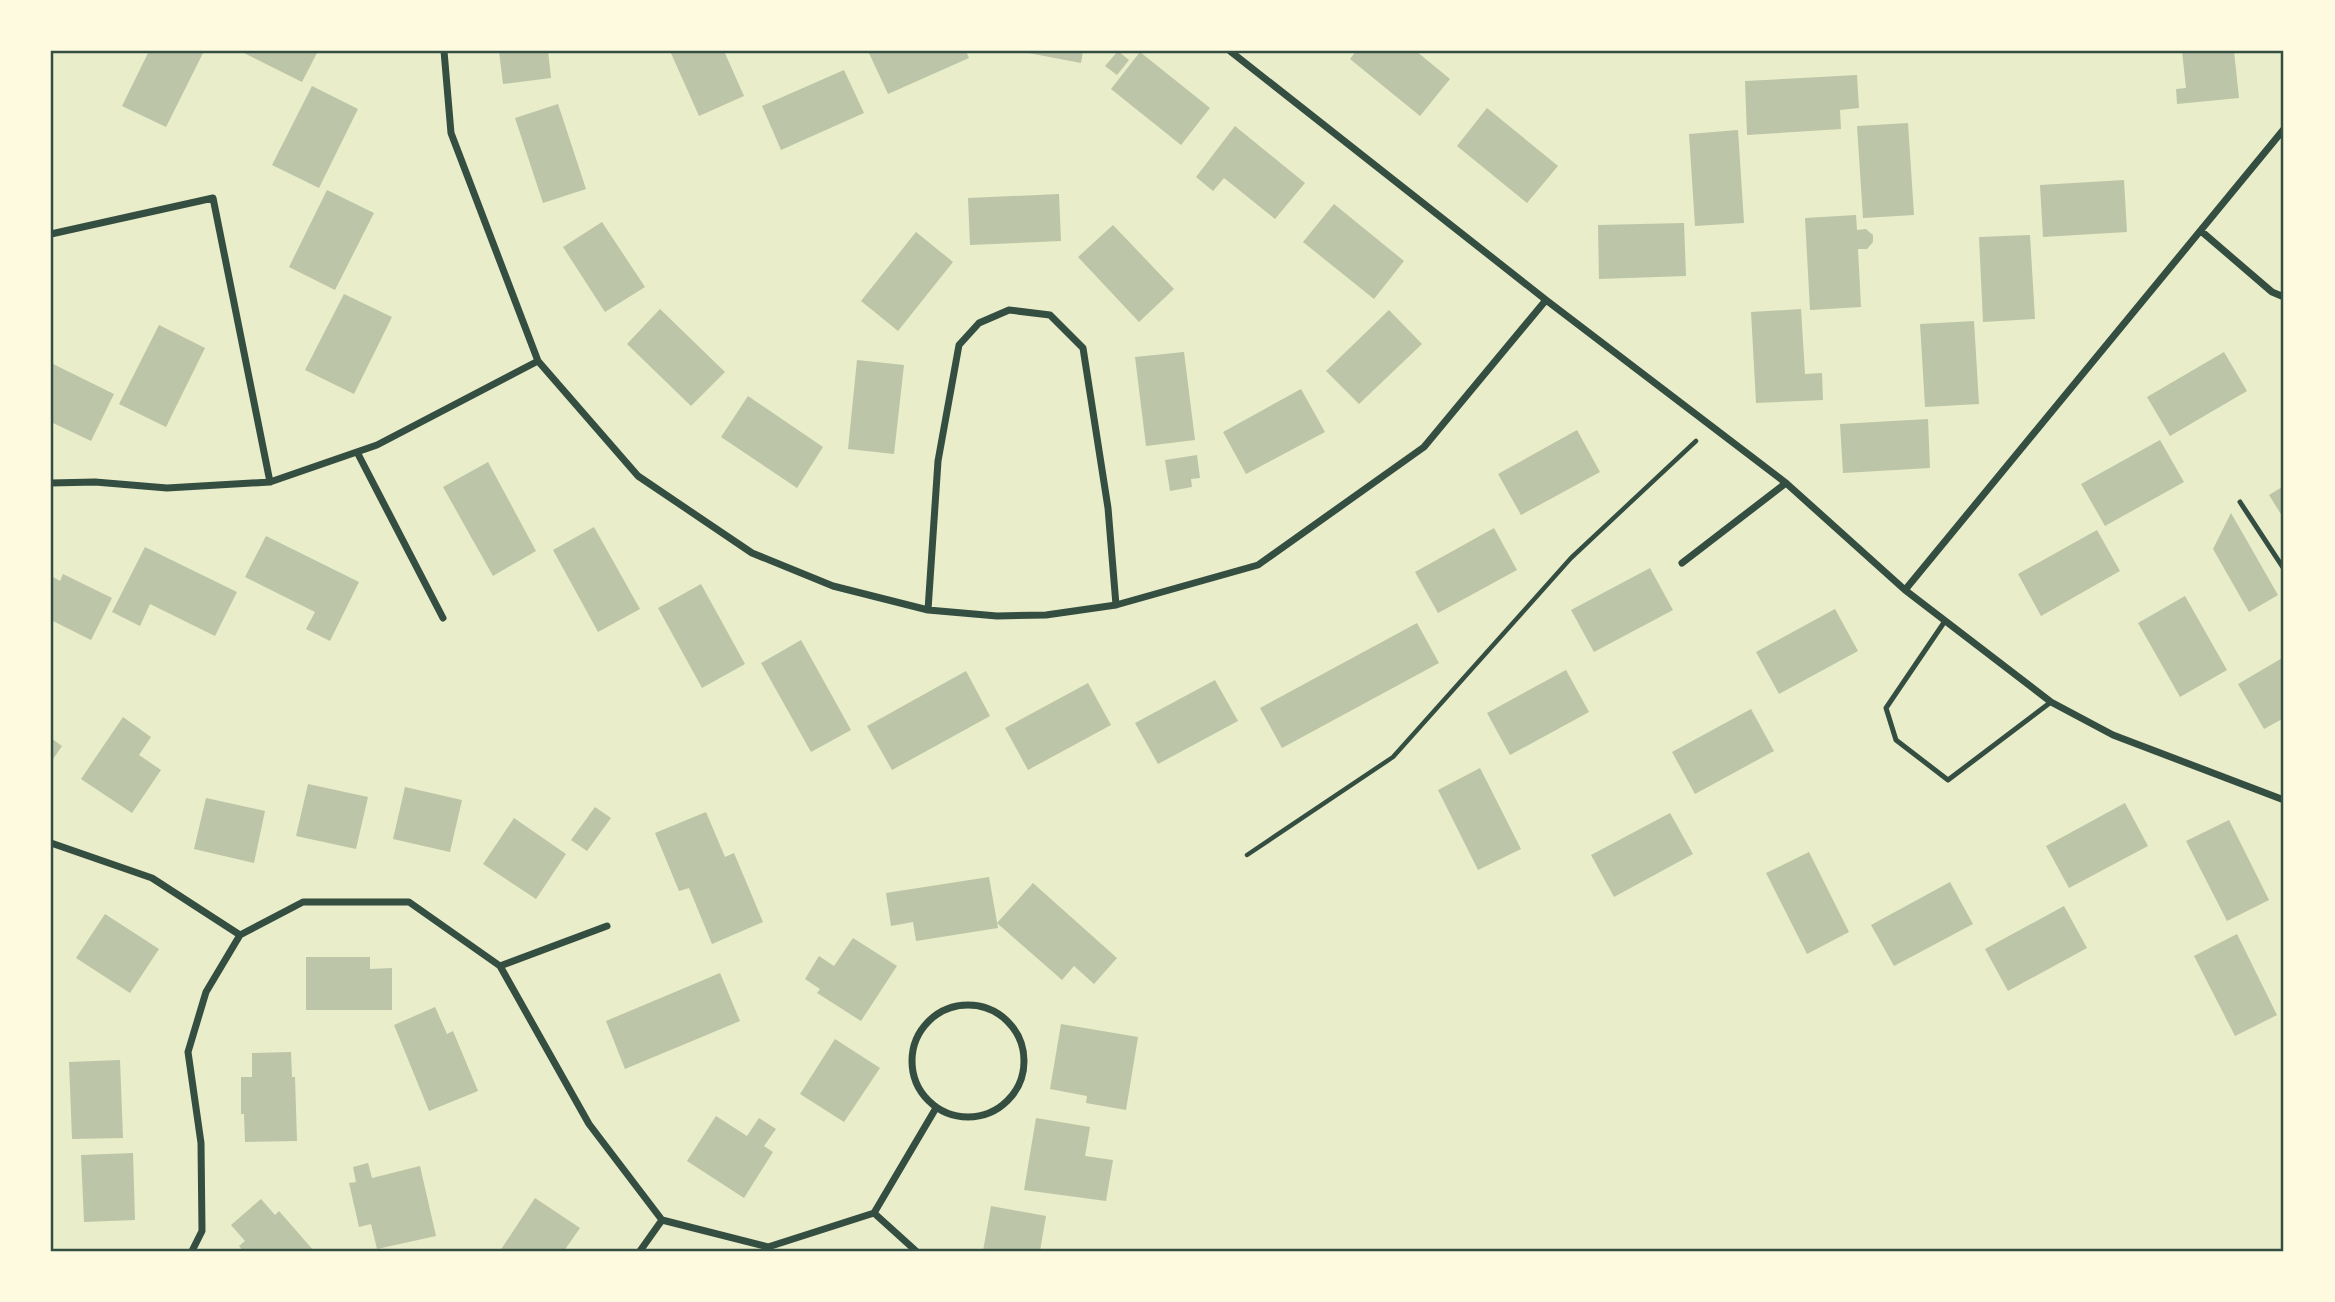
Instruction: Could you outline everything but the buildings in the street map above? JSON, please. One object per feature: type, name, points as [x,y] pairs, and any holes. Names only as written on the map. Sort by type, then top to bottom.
[{"type":"street","points":[[444,51],[451,133],[538,361],[638,476],[752,553],[833,586],[928,611],[998,616],[1046,615],[1116,605],[1258,565],[1424,447],[1546,300]]},
{"type":"street","points":[[1230,51],[1546,300],[1786,483],[1905,590],[2052,702],[2113,735],[2284,800]]},
{"type":"street","points":[[1905,590],[2284,129]]},
{"type":"street","points":[[51,234],[213,198],[270,482]]},
{"type":"street","points":[[2201,231],[2272,292],[2284,297]]},
{"type":"street","points":[[928,611],[938,461],[959,345],[979,323],[1009,310],[1051,315],[1083,348],[1108,508],[1116,605]]},
{"type":"street","points":[[51,483],[95,482],[167,488],[270,482],[377,445],[538,361]]},
{"type":"street","points":[[357,452],[443,618]]},
{"type":"street","points":[[1682,563],[1786,483]]},
{"type":"street","points":[[51,843],[152,878],[240,935]]},
{"type":"street","points":[[192,1251],[202,1231],[201,1143],[188,1052],[205,992],[240,935],[303,902],[409,902],[500,966],[589,1124],[662,1220],[768,1247],[874,1213],[936,1108]]},
{"type":"street","points":[[500,966],[607,926]]},
{"type":"street","points":[[974,1005],[996,1011],[1010,1023],[1020,1037],[1026,1062],[1023,1079],[1009,1101],[987,1115],[966,1118],[953,1116],[936,1108],[915,1082],[912,1058],[918,1034],[935,1015],[951,1007],[974,1005]]},
{"type":"street","points":[[874,1213],[916,1251]]},
{"type":"street","points":[[640,1251],[662,1220]]},
{"type":"lane","points":[[2240,502],[2284,569]]},
{"type":"lane","points":[[1945,621],[1886,708],[1896,740],[1948,780],[2052,702]]},
{"type":"path","points":[[1247,855],[1394,757],[1571,558],[1712,426]]}]
